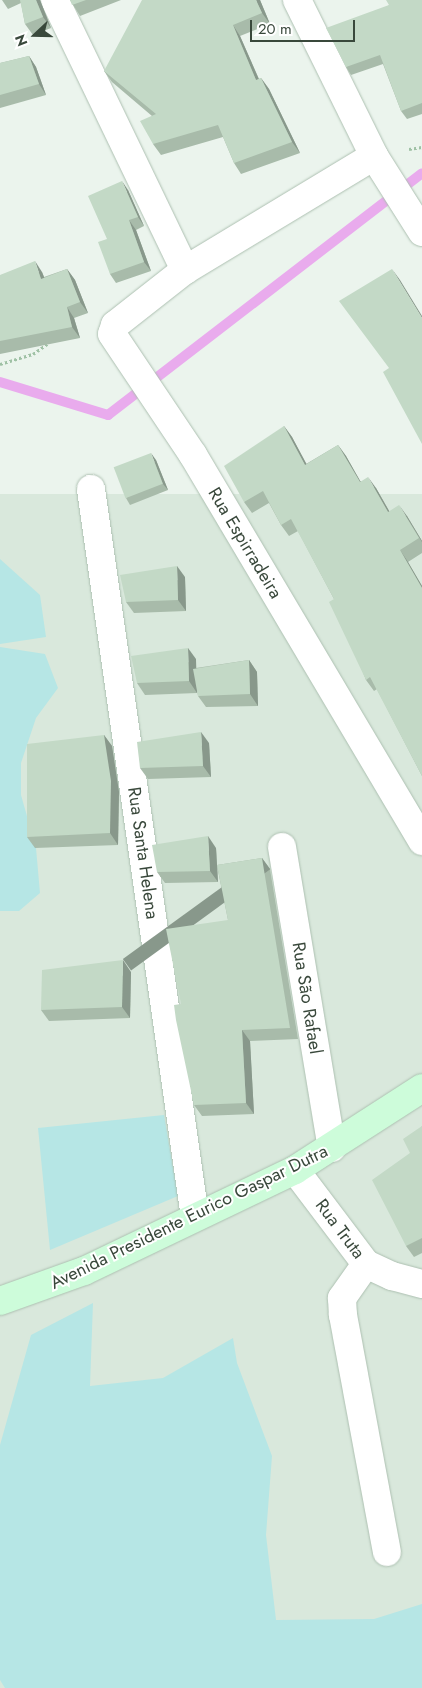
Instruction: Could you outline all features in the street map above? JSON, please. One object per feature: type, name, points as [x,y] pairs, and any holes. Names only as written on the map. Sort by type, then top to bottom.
[{"type":"main road","name":"Avenida Presidente Eurico Gaspar Dutra","points":[[0,1301],[84,1271],[295,1170],[332,1148],[422,1088]]},
{"type":"street","points":[[55,0],[185,270],[381,167]]},
{"type":"street","points":[[297,0],[381,167],[416,221]]},
{"type":"street","name":"Rua Espirradeira","points":[[185,270],[112,330],[113,338],[198,464],[422,841]]},
{"type":"street","name":"Rua Santa Helena","points":[[90,489],[195,1217]]},
{"type":"street","name":"Rua São Rafael","points":[[282,847],[332,1148]]},
{"type":"street","name":"Rua Truta","points":[[295,1170],[366,1264],[392,1276],[422,1284]]},
{"type":"street","points":[[366,1264],[342,1298],[343,1316],[386,1552]]},
{"type":"path","points":[[0,364],[33,354],[54,338]]},
{"type":"shaded area","points":[[0,494],[422,494],[422,1688],[0,1688]]},
{"type":"shaded area","points":[[0,559],[40,595],[46,637],[0,644]]},
{"type":"shaded area","points":[[0,647],[45,654],[58,688],[36,718],[21,763],[21,795],[36,848],[40,893],[19,911],[0,911]]},
{"type":"shaded area","points":[[164,1115],[178,1196],[50,1250],[38,1128]]},
{"type":"shaded area","points":[[93,1303],[90,1386],[163,1378],[233,1338],[237,1363],[272,1456],[266,1535],[276,1620],[374,1619],[422,1604],[422,1688],[5,1688],[0,1680],[0,1445],[31,1335]]},
{"type":"building","points":[[20,0],[36,0],[43,17],[25,24]]},
{"type":"building","points":[[70,0],[86,0],[72,5]]},
{"type":"building","points":[[142,0],[256,0],[262,13],[233,25],[256,80],[261,78],[292,142],[234,163],[218,125],[153,144],[140,121],[156,114],[104,71]]},
{"type":"building","points":[[386,0],[422,0],[422,103],[401,111],[380,55],[346,67],[326,28],[389,5]]},
{"type":"building","points":[[29,56],[39,84],[0,95],[0,63]]},
{"type":"building","points":[[122,181],[138,217],[129,220],[144,262],[110,274],[98,242],[107,239],[88,196]]},
{"type":"building","points":[[35,261],[41,279],[67,269],[80,302],[67,307],[72,327],[0,341],[0,275]]},
{"type":"building","points":[[392,269],[422,318],[422,444],[383,372],[389,368],[339,301]]},
{"type":"building","points":[[284,426],[305,465],[338,445],[360,482],[368,477],[388,512],[399,505],[419,538],[400,550],[422,588],[422,776],[370,677],[366,680],[329,602],[334,599],[291,519],[281,525],[263,491],[244,502],[224,466]]},
{"type":"building","points":[[151,453],[163,484],[125,498],[114,467]]},
{"type":"building","points":[[177,566],[178,600],[126,602],[120,575]]},
{"type":"building","points":[[188,648],[189,681],[137,683],[131,656]]},
{"type":"building","points":[[249,660],[250,694],[198,696],[193,669]]},
{"type":"building","points":[[201,732],[203,766],[140,768],[137,742]]},
{"type":"building","points":[[104,735],[111,781],[110,833],[27,837],[27,744]]},
{"type":"building","points":[[208,836],[210,871],[157,872],[152,845]]},
{"type":"building","points":[[262,858],[290,1028],[242,1030],[246,1103],[194,1105],[176,1020],[174,1005],[181,1004],[166,929],[228,920],[217,865]]},
{"type":"building","points":[[123,960],[122,1007],[41,1010],[42,970]]},
{"type":"building","points":[[422,1126],[422,1238],[406,1246],[372,1180],[410,1153],[403,1139]]},
{"type":"waterway","points":[[0,382],[108,415],[422,173]]}]
